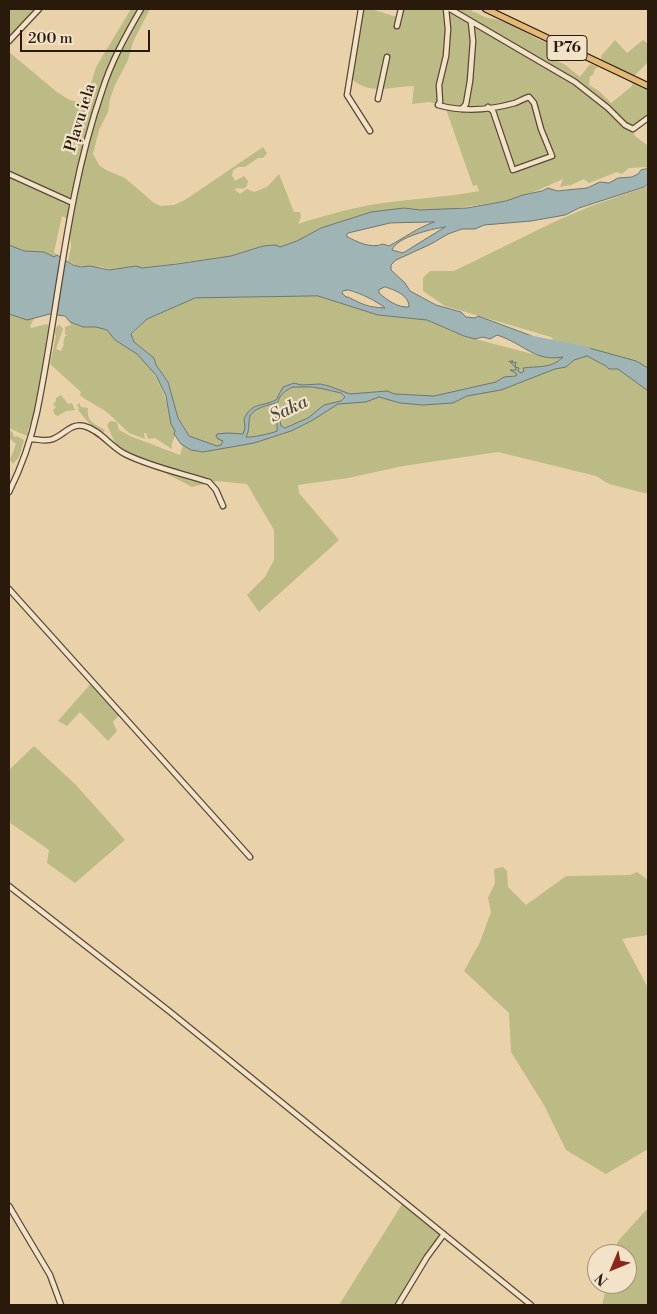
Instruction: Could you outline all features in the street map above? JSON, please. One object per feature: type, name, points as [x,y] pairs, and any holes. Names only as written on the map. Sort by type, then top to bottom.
[{"type":"main road","name":"P76","points":[[486,9],[648,86]]},
{"type":"street","points":[[9,41],[39,9]]},
{"type":"street","name":"Pļavu iela","points":[[9,492],[18,475],[31,439],[40,399],[81,161],[102,90],[115,58],[141,9]]},
{"type":"street","points":[[361,9],[347,95],[370,131]]},
{"type":"street","points":[[397,26],[401,9]]},
{"type":"street","points":[[446,9],[448,29],[446,56],[439,85],[440,102],[438,105],[471,110],[488,107],[502,106],[528,97],[531,98],[552,156],[513,170],[493,111],[488,107]]},
{"type":"street","points":[[450,9],[587,90],[629,128],[633,128],[648,118]]},
{"type":"street","points":[[460,109],[464,108],[466,104],[470,81],[473,41],[471,22]]},
{"type":"street","points":[[378,99],[386,57]]},
{"type":"street","points":[[9,174],[73,203]]},
{"type":"street","points":[[31,439],[49,440],[73,426],[84,426],[96,432],[119,451],[139,461],[209,482],[216,490],[223,506]]},
{"type":"street","points":[[9,589],[250,857]]},
{"type":"street","points":[[9,886],[169,1011],[531,1305]]},
{"type":"street","points":[[9,1206],[50,1275],[61,1305]]},
{"type":"street","points":[[398,1305],[427,1257],[444,1234]]},
{"type":"shaded area","points":[[9,9],[35,9],[9,38]]},
{"type":"shaded area","points":[[131,9],[139,9],[109,69],[97,100],[86,132],[72,196],[68,198],[52,193],[9,172],[9,52],[58,93],[70,100],[81,101],[88,94],[96,67]]},
{"type":"shaded area","points":[[144,9],[150,9],[133,42],[128,60],[115,85],[108,112],[99,130],[93,154],[99,165],[125,178],[154,203],[161,206],[174,205],[185,200],[263,147],[267,153],[263,158],[258,158],[245,167],[238,167],[233,170],[232,175],[235,181],[244,176],[248,181],[247,186],[243,189],[234,189],[240,194],[247,189],[254,192],[267,187],[279,174],[294,212],[300,212],[301,217],[298,224],[368,205],[479,191],[477,185],[473,186],[444,105],[429,102],[412,104],[414,86],[374,89],[359,84],[352,79],[364,9],[371,9],[397,17],[400,9],[443,9],[571,81],[605,107],[627,129],[633,131],[635,136],[648,146],[648,167],[629,168],[622,174],[617,172],[589,183],[584,179],[571,185],[560,187],[563,179],[506,201],[442,210],[404,208],[371,212],[321,228],[297,241],[280,247],[276,245],[263,246],[231,256],[142,268],[110,269],[72,264],[68,261],[71,247],[70,236],[81,176],[97,114],[113,69]]},
{"type":"shaded area","points":[[452,9],[471,9],[473,12],[507,23],[567,52],[575,57],[564,53],[557,61],[564,64],[580,77],[590,64],[598,67],[593,75],[590,76],[589,85],[599,91],[611,103],[631,87],[633,84],[629,81],[648,90],[648,117],[630,128],[587,89]]},
{"type":"shaded area","points":[[615,40],[627,53],[643,40],[647,43],[648,40],[648,62],[635,75],[629,74],[601,59],[601,56]]},
{"type":"shaded area","points":[[648,169],[648,184],[644,187],[579,208],[565,215],[531,221],[484,225],[475,229],[462,229],[396,260],[391,265],[391,270],[405,283],[410,291],[436,305],[461,312],[466,317],[475,318],[478,316],[532,336],[540,344],[566,346],[575,350],[589,348],[636,361],[648,368],[648,391],[618,369],[609,369],[587,356],[574,360],[566,367],[555,369],[501,390],[467,396],[453,403],[423,405],[400,403],[379,397],[366,402],[338,404],[291,431],[254,443],[203,452],[191,450],[181,444],[174,434],[175,431],[171,424],[166,396],[156,375],[137,354],[115,340],[107,330],[96,327],[83,327],[70,322],[65,316],[50,314],[27,320],[9,314],[9,245],[24,251],[44,252],[54,257],[57,255],[73,265],[81,267],[90,266],[109,270],[136,266],[142,268],[177,264],[231,256],[263,246],[276,245],[280,247],[297,241],[321,228],[371,212],[404,208],[420,210],[467,208],[506,201],[548,188],[557,191],[587,188],[600,182],[609,183],[618,178],[632,177],[641,170]],"holes":[[[434,222],[389,246],[383,244],[369,245],[346,236],[348,233],[390,223]],[[445,227],[403,253],[392,250],[400,241],[415,234]],[[385,287],[397,291],[407,299],[409,307],[397,305],[379,293],[379,290]],[[349,290],[363,295],[385,308],[366,305],[346,297],[342,293]],[[318,296],[378,315],[427,320],[475,339],[483,337],[490,339],[497,335],[537,355],[553,358],[563,357],[554,364],[523,368],[524,371],[521,373],[518,371],[519,368],[515,367],[516,370],[510,370],[517,374],[516,376],[504,377],[496,382],[434,396],[395,394],[387,391],[350,394],[320,384],[301,385],[294,383],[283,387],[276,400],[250,410],[244,419],[245,428],[243,434],[217,434],[218,439],[223,441],[221,445],[217,446],[189,436],[178,418],[168,382],[156,365],[154,358],[134,342],[131,334],[147,319],[195,298]],[[293,387],[312,387],[341,393],[345,397],[341,401],[324,405],[308,418],[285,428],[281,426],[281,419],[277,409],[278,400]],[[276,403],[277,431],[246,437],[252,413]]]},
{"type":"shaded area","points":[[9,176],[63,201],[69,206],[68,219],[62,216],[54,252],[57,255],[54,258],[44,252],[24,251],[9,245]]},
{"type":"shaded area","points":[[646,187],[648,188],[648,494],[609,484],[596,476],[498,452],[403,466],[348,478],[298,485],[299,493],[339,540],[259,612],[247,595],[265,577],[274,560],[274,530],[247,484],[216,481],[192,487],[119,451],[107,425],[110,421],[117,422],[119,430],[130,436],[180,455],[187,432],[178,418],[168,382],[156,365],[154,358],[134,342],[131,335],[147,319],[195,298],[318,296],[378,315],[427,320],[464,336],[536,355],[565,356],[551,337],[445,306],[423,291],[423,278],[430,271],[454,271],[554,222],[591,206]]},
{"type":"shaded area","points":[[9,314],[27,320],[35,317],[30,326],[31,328],[47,324],[49,327],[35,413],[27,436],[9,428]]},
{"type":"shaded area","points":[[70,322],[82,327],[104,328],[116,341],[134,352],[145,362],[162,390],[169,410],[175,432],[172,449],[155,438],[148,439],[146,433],[144,433],[145,439],[129,433],[107,412],[82,397],[80,395],[81,392],[50,364],[56,327],[60,325],[63,329],[56,349],[61,351],[65,336],[67,336],[65,334],[65,327],[71,325]]},
{"type":"shaded area","points":[[61,395],[68,404],[72,403],[75,410],[66,411],[58,416],[55,415],[53,410],[56,407],[53,404],[56,398]]},
{"type":"shaded area","points":[[79,403],[81,407],[88,408],[88,416],[92,422],[105,430],[102,435],[93,428],[78,410],[77,405]]},
{"type":"shaded area","points":[[9,430],[13,433],[14,437],[17,436],[24,440],[19,457],[13,464],[10,460],[16,444],[9,438]]},
{"type":"shaded area","points":[[93,681],[121,713],[113,722],[117,731],[108,741],[80,712],[67,726],[58,721]]},
{"type":"shaded area","points":[[34,746],[76,785],[125,840],[75,883],[47,863],[49,850],[9,822],[9,770]]},
{"type":"shaded area","points":[[503,867],[507,871],[508,887],[526,905],[566,876],[630,875],[637,872],[648,880],[648,935],[622,939],[648,988],[648,1149],[606,1174],[566,1150],[544,1105],[511,1052],[509,1013],[464,971],[480,942],[491,912],[488,898],[495,883],[494,869]]},
{"type":"shaded area","points":[[404,1201],[444,1234],[398,1305],[339,1305]]},
{"type":"shaded area","points":[[648,1208],[648,1305],[602,1305],[605,1294],[637,1294],[637,1244],[617,1244]]},
{"type":"waterway","name":"Saka","points":[[528,339],[587,351]]}]
